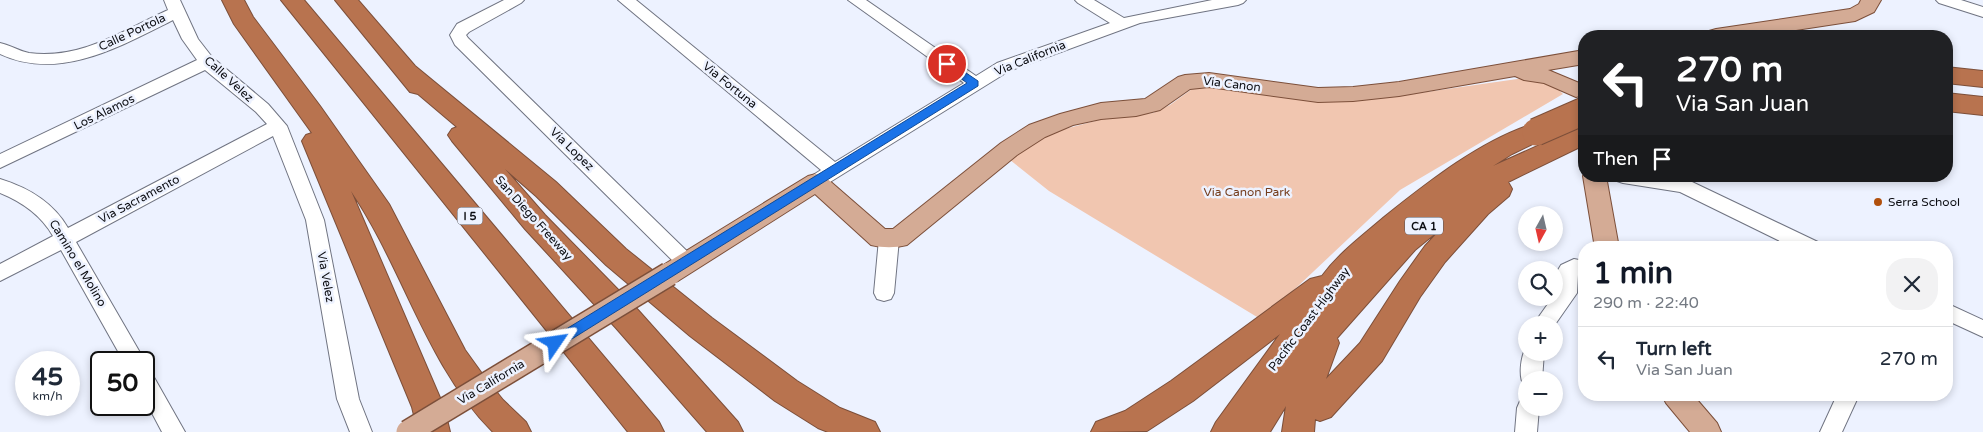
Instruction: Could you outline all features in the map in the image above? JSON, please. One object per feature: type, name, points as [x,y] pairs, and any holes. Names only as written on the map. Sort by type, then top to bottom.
[{"type":"highway","points":[[233,0],[242,19],[303,102],[382,217],[449,351],[470,383],[494,414],[515,432]]},
{"type":"highway","name":"I 5","points":[[292,0],[648,432]]},
{"type":"highway","name":"San Diego Freeway","points":[[346,0],[535,222],[627,318],[727,432]]},
{"type":"highway","points":[[1953,71],[1983,73]]},
{"type":"highway","points":[[408,72],[546,189],[616,257],[701,327],[786,391],[829,418],[864,432]]},
{"type":"highway","points":[[1953,76],[1983,79]]},
{"type":"highway","points":[[1953,90],[1983,93]]},
{"type":"highway","name":"Pacific Coast Highway","points":[[1252,432],[1297,363],[1405,242],[1458,200],[1498,175],[1538,144],[1578,96]]},
{"type":"highway","points":[[303,102],[308,128],[332,178],[428,407],[434,432]]},
{"type":"highway","points":[[1953,103],[1983,106]]},
{"type":"highway","name":"Pacific Coast Highway","points":[[1227,432],[1341,272],[1374,242],[1436,190],[1503,146],[1538,144],[1578,135]]},
{"type":"highway","points":[[1320,407],[1371,352],[1410,289],[1435,254],[1538,144]]},
{"type":"highway","points":[[1107,432],[1136,421],[1182,391],[1230,353],[1341,272]]},
{"type":"highway","points":[[1298,432],[1299,418],[1308,384],[1330,325]]},
{"type":"main road","points":[[1755,30],[1854,15],[1867,8],[1871,0]]},
{"type":"main road","points":[[1576,58],[1578,76]]},
{"type":"main road","name":"Via Canon","points":[[889,239],[898,238],[908,231],[1009,149],[1037,130],[1068,119],[1101,111],[1136,108],[1152,104],[1185,82],[1209,80],[1327,95],[1399,90],[1507,72],[1576,58]]},
{"type":"main road","points":[[1507,72],[1541,74],[1560,81],[1578,93]]},
{"type":"main road","name":"Via Fortuna","points":[[825,177],[880,238],[889,239]]},
{"type":"main road","name":"Via California","points":[[408,432],[825,177]]},
{"type":"main road","points":[[1595,182],[1606,241]]},
{"type":"main road","points":[[1681,401],[1707,432]]},
{"type":"street","points":[[458,35],[463,28],[516,0]]},
{"type":"street","name":"Via Fortuna","points":[[626,0],[825,177]]},
{"type":"street","points":[[856,0],[975,83]]},
{"type":"street","points":[[1083,0],[1121,23]]},
{"type":"street","name":"Via California","points":[[825,177],[1003,67],[1121,23],[1152,14],[1238,0]]},
{"type":"street","points":[[1944,0],[1983,12]]},
{"type":"street","name":"Calle Portola","points":[[0,48],[20,56],[37,59],[83,53],[126,38],[175,6]]},
{"type":"street","name":"Calle Velez","points":[[175,6],[187,36],[207,62],[268,113],[278,126]]},
{"type":"street","name":"Via Lopez","points":[[458,35],[461,41],[678,268]]},
{"type":"street","name":"Los Alamos","points":[[0,162],[207,62]]},
{"type":"street","name":"Via Sacramento","points":[[0,273],[278,126]]},
{"type":"street","name":"Via Velez","points":[[278,126],[315,220],[348,399],[361,432]]},
{"type":"street","points":[[1660,182],[1684,186],[1798,241]]},
{"type":"street","name":"Camino el Molino","points":[[0,186],[23,195],[40,205],[54,221],[129,351]]},
{"type":"street","points":[[884,293],[889,239]]},
{"type":"street","points":[[1550,316],[1567,293],[1568,270],[1578,268]]},
{"type":"street","points":[[1953,314],[1983,329]]},
{"type":"street","points":[[155,398],[174,432]]},
{"type":"street","points":[[1831,432],[1845,401]]},
{"type":"street","points":[[1526,432],[1527,416]]},
{"type":"green space","name":"Via Canon Park","points":[[1531,77],[1559,90],[1563,94],[1400,190],[1262,320],[1049,191],[1005,156],[1040,132],[1065,129],[1110,117],[1153,113],[1170,105],[1192,89],[1205,85],[1340,99],[1384,98]]},
{"type":"place","name":"Serra School","points":[[1878,202]]},
{"type":"route","points":[[555,343],[688,263],[975,83],[947,64]]}]
